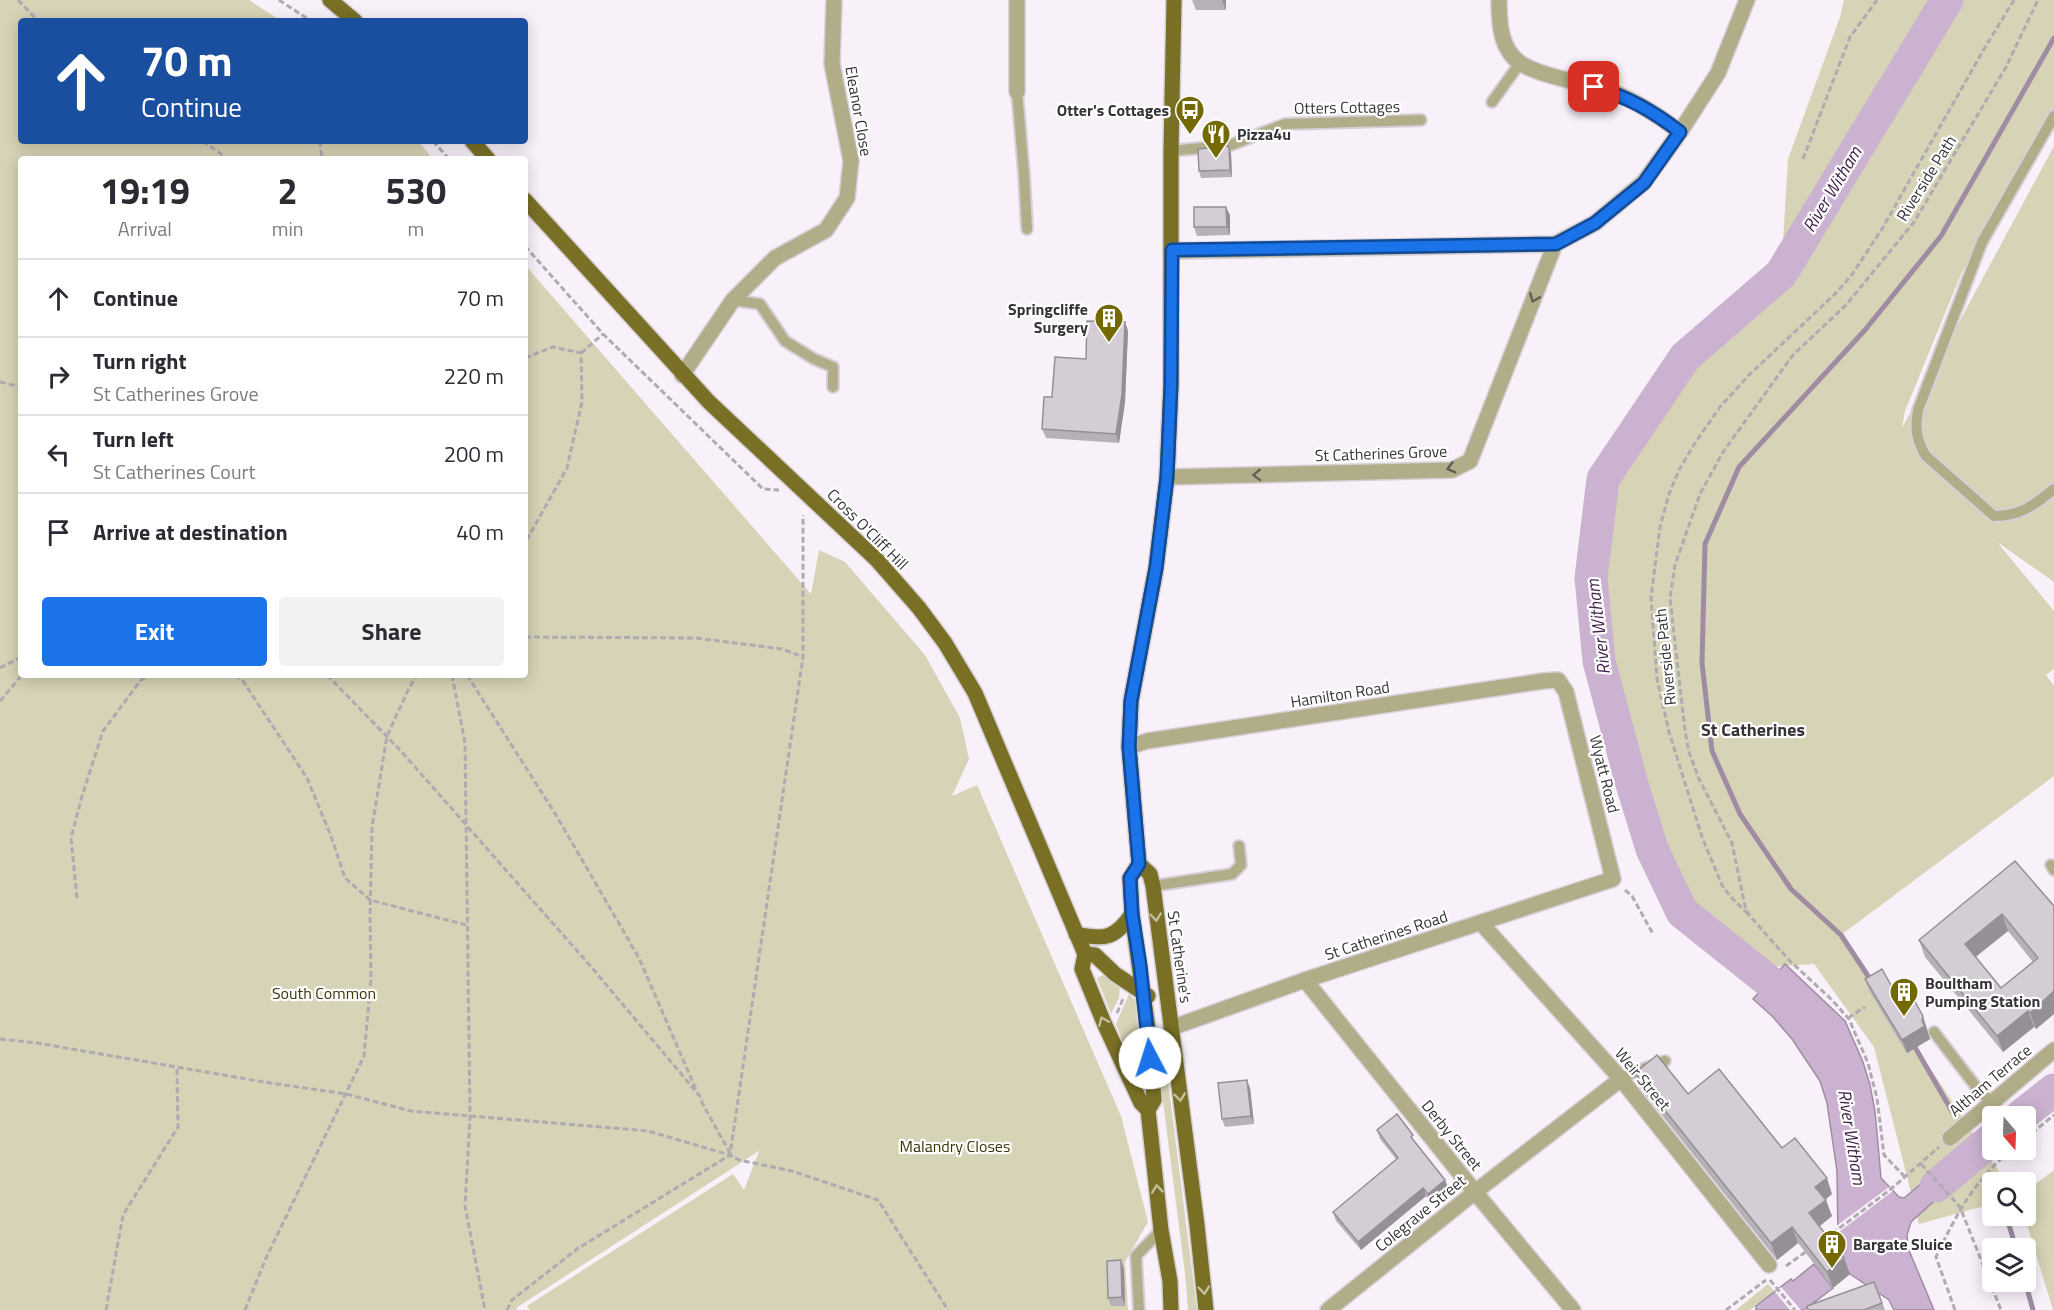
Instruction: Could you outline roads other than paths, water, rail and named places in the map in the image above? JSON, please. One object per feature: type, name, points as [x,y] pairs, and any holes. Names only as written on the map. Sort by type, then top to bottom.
[{"type":"main road","points":[[330,0],[351,18]]},
{"type":"main road","points":[[1171,1310],[1170,1281],[1161,1230],[1149,1110],[1154,1100],[1144,993],[1132,914],[1130,878],[1139,864],[1129,747],[1131,701],[1156,568],[1167,477],[1171,385],[1171,151],[1174,0]]},
{"type":"main road","points":[[475,144],[485,156]]},
{"type":"main road","name":"Cross O'Cliff Hill","points":[[528,203],[682,375],[877,560],[919,608],[959,664],[975,693],[1084,954]]},
{"type":"main road","name":"St Catherine's","points":[[1139,864],[1150,874],[1152,886],[1206,1310]]},
{"type":"main road","points":[[1076,934],[1097,938],[1108,936],[1118,931],[1132,914]]},
{"type":"main road","points":[[1149,1110],[1141,1103],[1082,969],[1084,954],[1095,955],[1115,974],[1144,993],[1163,1009],[1171,1023]]},
{"type":"street","name":"Eleanor Close","points":[[682,375],[733,300],[775,258],[826,230],[847,198],[851,161],[831,64],[834,0]]},
{"type":"street","points":[[1017,0],[1017,92]]},
{"type":"street","points":[[1499,0],[1499,22],[1506,46],[1520,63],[1538,71],[1613,93],[1651,110],[1680,132]]},
{"type":"street","points":[[1172,250],[1556,244],[1595,223],[1644,183],[1718,73],[1747,0]]},
{"type":"street","name":"St Catherines Grove","points":[[1167,477],[1452,470],[1470,461],[1556,244]]},
{"type":"street","name":"Hamilton Road","points":[[1129,747],[1147,741],[1558,680]]},
{"type":"street","name":"Wyatt Road","points":[[1558,680],[1566,692],[1613,879]]},
{"type":"street","name":"St Catherines Road","points":[[1171,1023],[1613,879]]},
{"type":"street","name":"Weir Street","points":[[1481,923],[1621,1079],[1769,1272]]},
{"type":"street","name":"Derby Street","points":[[1305,980],[1573,1310]]},
{"type":"street","name":"Altham Terrace","points":[[1950,1138],[2054,1050]]},
{"type":"street","name":"Colegrave Street","points":[[1329,1310],[1475,1192],[1621,1079]]},
{"type":"lane","points":[[1492,102],[1520,63]]},
{"type":"lane","points":[[1017,92],[1027,229]]},
{"type":"lane","points":[[2054,116],[1982,242],[1917,410],[1915,429],[1919,445],[1926,456],[1994,516],[2007,516],[2026,510],[2054,489]]},
{"type":"lane","name":"Otters Cottages","points":[[1171,151],[1231,146],[1286,124],[1421,120]]},
{"type":"lane","points":[[733,300],[760,304],[785,341],[814,359],[833,367],[833,387]]},
{"type":"lane","points":[[1152,886],[1232,874],[1241,865],[1239,846]]},
{"type":"lane","points":[[1934,1032],[1977,1088],[1991,1102]]},
{"type":"lane","points":[[1621,1079],[1632,1072],[1665,1061]]},
{"type":"lane","points":[[1139,1310],[1136,1256],[1161,1230]]},
{"type":"water","points":[[1785,964],[1845,1021],[1863,1062],[1870,1085],[1875,1111],[1881,1178],[1899,1197],[1904,1198],[1962,1150],[1975,1164],[1911,1222],[1907,1235],[1908,1248],[1934,1310],[1894,1310],[1889,1300],[1850,1274],[1831,1250],[1838,1241],[1837,1171],[1827,1103],[1820,1081],[1792,1039],[1753,999]]},
{"type":"water","points":[[1814,1264],[1833,1288],[1804,1310],[1756,1310],[1756,1306]]},
{"type":"waterway","name":"River Witham","points":[[1802,1010],[1682,912],[1652,849],[1599,661],[1591,578],[1603,479],[1685,357],[1781,274],[1947,0]]},
{"type":"waterway","points":[[1872,982],[1841,935],[1791,889],[1740,814],[1712,751],[1702,663],[1705,544],[1739,467],[1865,330],[1941,236],[2054,38]]},
{"type":"waterway","points":[[1912,1042],[1953,1113]]},
{"type":"waterway","points":[[2034,1106],[2054,1090]]},
{"type":"waterway","points":[[1936,1186],[1982,1147]]},
{"type":"waterway","points":[[2009,1226],[2013,1238]]},
{"type":"waterway","points":[[2028,1292],[2033,1310]]},
{"type":"place","name":"Otter's Cottages","points":[[1190,136]]},
{"type":"place","name":"Pizza4u","points":[[1216,160]]},
{"type":"place","name":"Springcliffe Surgery","points":[[1109,344]]},
{"type":"place","name":"Boultham Pumping Station","points":[[1904,1018]]},
{"type":"place","name":"Bargate Sluice","points":[[1832,1270]]},
{"type":"district","name":"St Catherines","points":[[1753,729]]},
{"type":"park label","name":"South Common","points":[[324,993]]},
{"type":"park label","name":"Malandry Closes","points":[[955,1146]]}]
